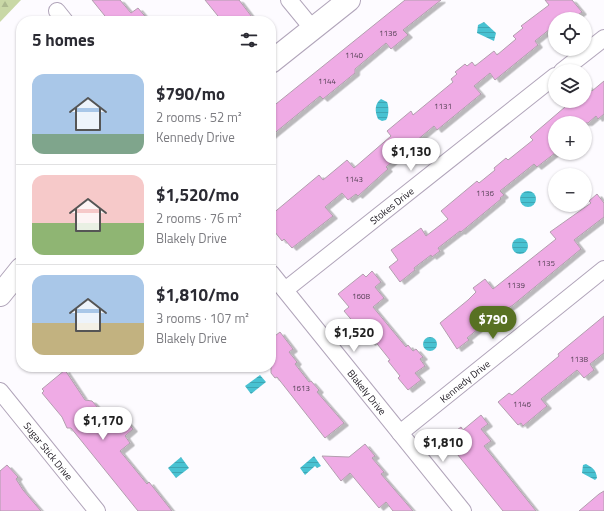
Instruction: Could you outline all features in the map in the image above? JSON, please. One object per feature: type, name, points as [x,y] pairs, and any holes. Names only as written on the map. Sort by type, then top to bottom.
[{"type":"street","points":[[289,0],[312,28]]},
{"type":"street","points":[[276,58],[349,0]]},
{"type":"street","points":[[571,64],[604,38]]},
{"type":"street","name":"Stokes Drive","points":[[285,290],[548,82]]},
{"type":"street","name":"Kennedy Drive","points":[[400,433],[604,269]]},
{"type":"street","points":[[0,295],[16,275]]},
{"type":"street","name":"Blakely Drive","points":[[276,279],[463,511]]},
{"type":"street","name":"Sugar Stick Drive","points":[[0,391],[97,511]]},
{"type":"green space","points":[[0,0],[21,0],[0,22]]},
{"type":"water","points":[[484,22],[496,33],[494,41],[477,33],[478,25]]},
{"type":"water","points":[[381,99],[387,102],[388,108],[387,118],[386,120],[382,121],[378,119],[376,111],[377,103]]},
{"type":"water","points":[[525,191],[531,191],[536,196],[534,205],[531,207],[525,207],[520,202],[520,196]]},
{"type":"water","points":[[520,238],[527,243],[528,246],[523,253],[520,254],[513,249],[512,246],[517,239]]},
{"type":"water","points":[[427,337],[433,337],[437,341],[437,347],[433,351],[427,351],[423,347],[423,341]]},
{"type":"water","points":[[260,375],[266,382],[251,394],[245,386]]},
{"type":"water","points":[[314,456],[321,466],[317,468],[315,466],[305,475],[300,468]]},
{"type":"water","points":[[181,457],[189,468],[176,478],[168,468]]},
{"type":"water","points":[[586,464],[595,471],[597,478],[595,480],[582,473],[583,465]]},
{"type":"building","points":[[92,0],[120,0],[131,13],[138,8],[145,16],[105,16]]},
{"type":"building","points":[[205,0],[239,0],[251,16],[218,16]]},
{"type":"building","points":[[405,0],[441,0],[403,30],[408,35],[391,49],[386,43],[355,69],[355,73],[323,99],[320,96],[276,132],[276,104]]},
{"type":"building","points":[[545,0],[572,0],[582,12],[548,12],[548,31],[535,41],[538,45],[495,80],[490,73],[474,86],[481,94],[437,130],[434,126],[416,141],[419,145],[408,155],[405,151],[386,167],[388,169],[358,196],[356,194],[348,200],[342,193],[325,207],[333,216],[292,248],[284,239],[282,241],[276,233],[276,211],[319,175],[323,180],[347,160],[354,168],[391,136],[387,131],[411,111],[413,115],[453,82],[451,79],[457,74],[455,72],[465,64],[467,66],[472,62],[475,66],[494,51],[497,55],[516,39],[513,36],[523,28],[521,26],[549,5]]},
{"type":"building","points":[[604,81],[604,114],[598,119],[596,116],[592,120],[592,116],[554,116],[564,108],[592,108],[592,91]]},
{"type":"building","points":[[548,122],[548,158],[537,167],[534,164],[500,191],[504,195],[500,198],[501,199],[461,232],[460,231],[438,248],[440,251],[432,257],[431,255],[414,268],[415,270],[400,282],[389,267],[398,260],[391,250],[421,228],[426,236],[448,219],[441,211],[477,181],[479,183],[495,170],[494,168],[506,158],[508,160],[533,140],[530,137]]},
{"type":"building","points":[[597,194],[604,203],[604,217],[574,240],[581,249],[513,305],[484,324],[467,338],[469,340],[457,349],[440,323],[468,300],[476,292],[473,288],[485,279],[493,289],[556,239],[550,232],[578,212],[592,212],[592,198]]},
{"type":"building","points":[[372,271],[381,282],[375,287],[384,298],[373,307],[406,347],[408,345],[413,351],[416,349],[423,357],[420,359],[425,366],[415,373],[421,380],[408,390],[398,378],[400,376],[388,361],[390,360],[374,340],[371,343],[344,311],[349,307],[338,294],[363,274],[366,277]]},
{"type":"building","points":[[604,316],[604,353],[590,364],[594,370],[584,378],[577,370],[541,399],[547,406],[523,426],[521,423],[518,425],[498,402],[509,393],[512,395]]},
{"type":"building","points":[[280,332],[293,349],[289,352],[297,362],[295,364],[309,382],[311,381],[319,390],[317,392],[344,423],[325,438],[277,377],[275,378],[271,373],[276,372],[276,335]]},
{"type":"building","points":[[63,372],[66,372],[85,400],[92,401],[106,417],[107,416],[113,422],[121,415],[133,429],[125,436],[130,443],[120,451],[147,484],[149,482],[172,511],[138,511],[71,428],[67,428],[62,417],[42,393],[44,391],[42,389]]},
{"type":"building","points":[[481,415],[488,424],[481,429],[491,441],[484,446],[536,511],[503,511],[445,439],[461,427],[463,430]]},
{"type":"building","points":[[365,444],[375,456],[372,458],[384,472],[381,474],[413,511],[393,511],[386,502],[379,508],[350,473],[341,481],[322,456],[349,457]]},
{"type":"building","points":[[7,465],[18,477],[16,479],[23,490],[41,511],[0,511],[0,471]]},
{"type":"building","points":[[604,491],[604,511],[579,511],[599,494]]}]
